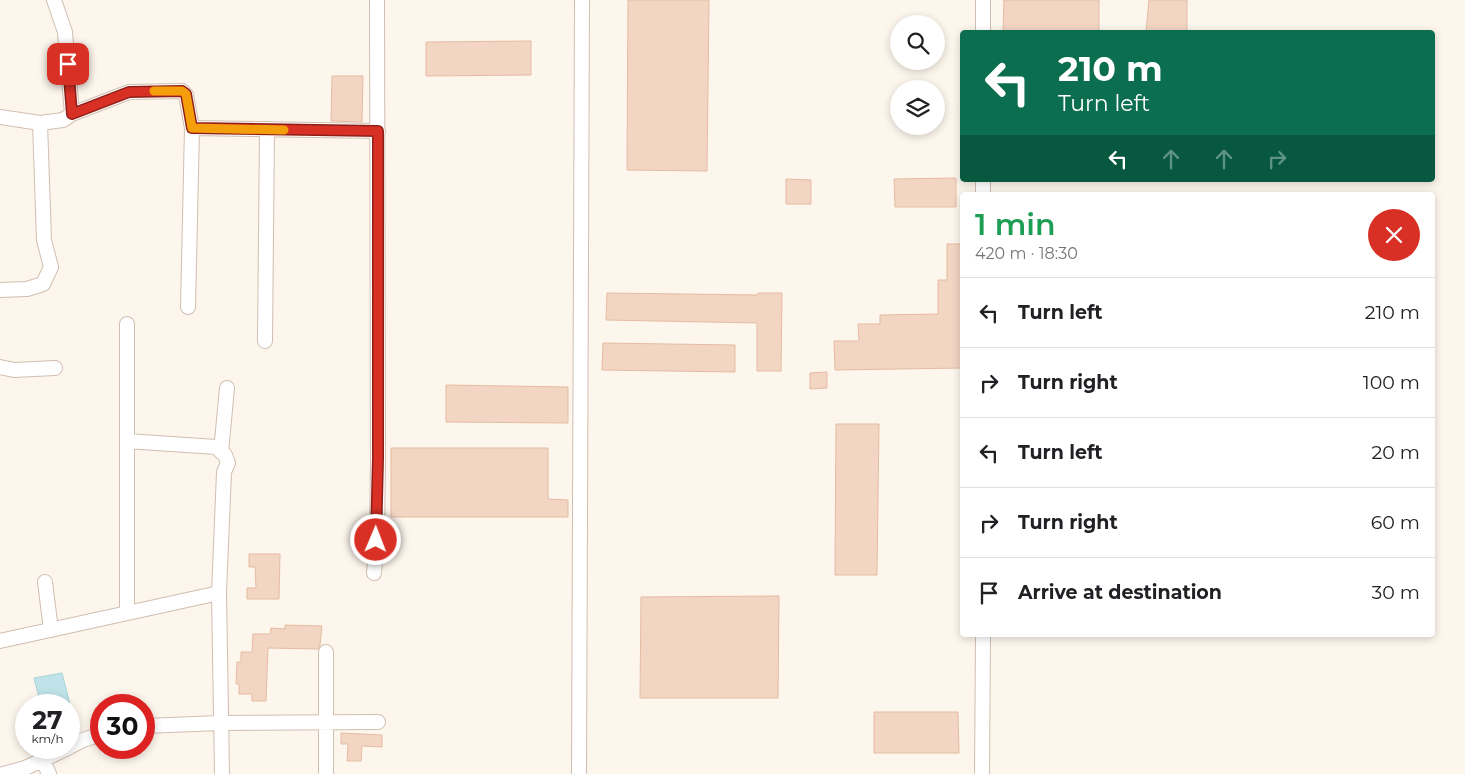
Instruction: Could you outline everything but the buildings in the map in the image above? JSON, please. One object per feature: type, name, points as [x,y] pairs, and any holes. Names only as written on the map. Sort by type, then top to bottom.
[{"type":"street","points":[[54,0],[65,32],[72,114]]},
{"type":"street","points":[[374,573],[378,458],[377,0]]},
{"type":"street","points":[[579,774],[582,0]]},
{"type":"street","points":[[983,0],[983,30]]},
{"type":"street","points":[[0,117],[40,123],[63,120],[72,114],[129,92],[182,91],[186,94],[192,128],[188,307]]},
{"type":"street","points":[[0,290],[27,289],[43,284],[51,267],[44,240],[40,123]]},
{"type":"street","points":[[192,128],[378,131]]},
{"type":"street","points":[[265,341],[267,129]]},
{"type":"street","points":[[127,324],[127,612]]},
{"type":"street","points":[[0,367],[14,370],[55,368]]},
{"type":"street","points":[[221,452],[227,388]]},
{"type":"street","points":[[127,441],[216,447],[228,463],[224,472],[219,593],[222,774]]},
{"type":"street","points":[[44,582],[50,630]]},
{"type":"street","points":[[0,642],[127,612],[219,593]]},
{"type":"street","points":[[982,774],[983,637]]},
{"type":"street","points":[[326,652],[326,774]]},
{"type":"street","points":[[155,726],[220,723],[378,722]]},
{"type":"street","points":[[3,774],[25,768],[42,760],[49,774]]},
{"type":"water","points":[[62,673],[67,694],[38,694],[34,678]]},
{"type":"slow traffic","points":[[154,91],[182,91],[186,94],[192,128],[284,130]]},
{"type":"route","points":[[68,64],[72,114],[129,92],[182,91],[186,94],[192,128],[378,131],[378,458],[376,540]]}]
